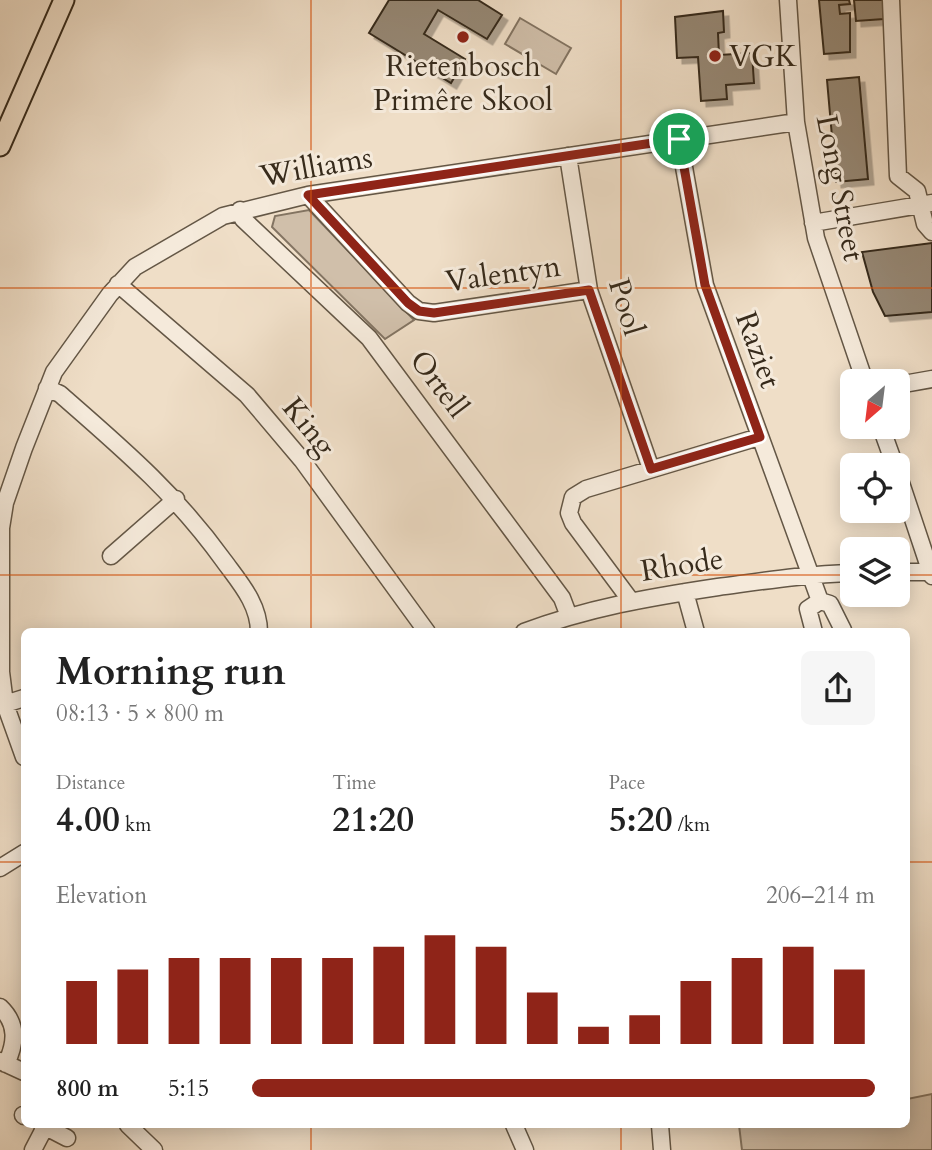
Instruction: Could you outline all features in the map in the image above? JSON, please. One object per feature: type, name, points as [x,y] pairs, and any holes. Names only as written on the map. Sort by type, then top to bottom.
[{"type":"main road","points":[[0,146],[64,0]]},
{"type":"street","name":"Long Street","points":[[788,0],[796,122],[813,223],[828,277],[860,369]]},
{"type":"street","points":[[891,0],[898,176],[917,191],[926,204],[925,224],[932,232]]},
{"type":"street","name":"Williams","points":[[21,749],[5,704],[0,632],[1,528],[5,503],[47,388],[62,359],[118,284],[135,267],[173,243],[240,210],[308,195],[796,122]]},
{"type":"street","name":"Raziet","points":[[679,139],[705,285],[809,574],[820,601],[831,604],[843,628]]},
{"type":"street","name":"Pool","points":[[568,156],[589,290],[651,469]]},
{"type":"street","name":"Valentyn","points":[[308,195],[408,303],[419,311],[467,309],[589,290]]},
{"type":"street","points":[[813,223],[926,204]]},
{"type":"street","name":"Ortell","points":[[240,210],[243,219],[369,338],[562,598],[568,614]]},
{"type":"street","name":"King","points":[[118,284],[247,395],[302,460],[424,628]]},
{"type":"street","points":[[910,383],[932,379]]},
{"type":"street","points":[[47,388],[60,394],[129,452],[176,499],[243,587],[255,607],[258,628]]},
{"type":"street","points":[[631,601],[573,523],[569,505],[580,492],[760,437]]},
{"type":"street","points":[[111,556],[176,499]]},
{"type":"street","points":[[910,510],[931,574],[910,573]]},
{"type":"street","name":"Rhode","points":[[534,628],[568,614],[631,601],[809,574],[840,573]]},
{"type":"street","points":[[685,592],[695,628]]},
{"type":"street","points":[[813,628],[808,609],[820,601]]},
{"type":"street","points":[[5,704],[21,699]]},
{"type":"street","points":[[0,868],[21,855]]},
{"type":"street","points":[[0,1007],[10,1018],[15,1035],[3,1062],[21,1071]]},
{"type":"street","points":[[33,1150],[43,1128]]},
{"type":"street","points":[[48,1128],[67,1138]]},
{"type":"street","points":[[131,1128],[154,1150]]},
{"type":"street","points":[[515,1128],[525,1150]]},
{"type":"street","points":[[660,1128],[662,1150]]},
{"type":"shaded area","points":[[520,18],[571,48],[556,74],[505,44]]},
{"type":"shaded area","points":[[309,210],[414,320],[385,339],[272,227],[275,216]]},
{"type":"shaded area","points":[[932,1094],[932,1150],[742,1150],[739,1128],[910,1128],[910,1098]]},
{"type":"building","points":[[389,0],[478,0],[502,15],[487,39],[438,10],[424,34],[465,59],[451,83],[369,33]]},
{"type":"building","points":[[819,0],[849,0],[850,4],[839,5],[840,14],[850,13],[850,52],[824,54]]},
{"type":"building","points":[[854,0],[883,0],[884,19],[856,21]]},
{"type":"building","name":"VGK","points":[[723,11],[724,32],[718,33],[719,55],[752,53],[754,83],[726,85],[727,99],[701,101],[698,57],[677,58],[675,17]]},
{"type":"building","points":[[859,77],[868,179],[836,182],[827,80]]},
{"type":"building","points":[[932,243],[932,312],[885,316],[873,292],[862,252]]},
{"type":"place","name":"Rietenbosch Primêre Skool","points":[[463,37]]},
{"type":"place","name":"VGK","points":[[715,56]]},
{"type":"route","points":[[679,139],[705,285],[760,437],[651,469],[589,290],[434,313],[419,311],[408,303],[308,195],[568,156],[679,139]]}]
